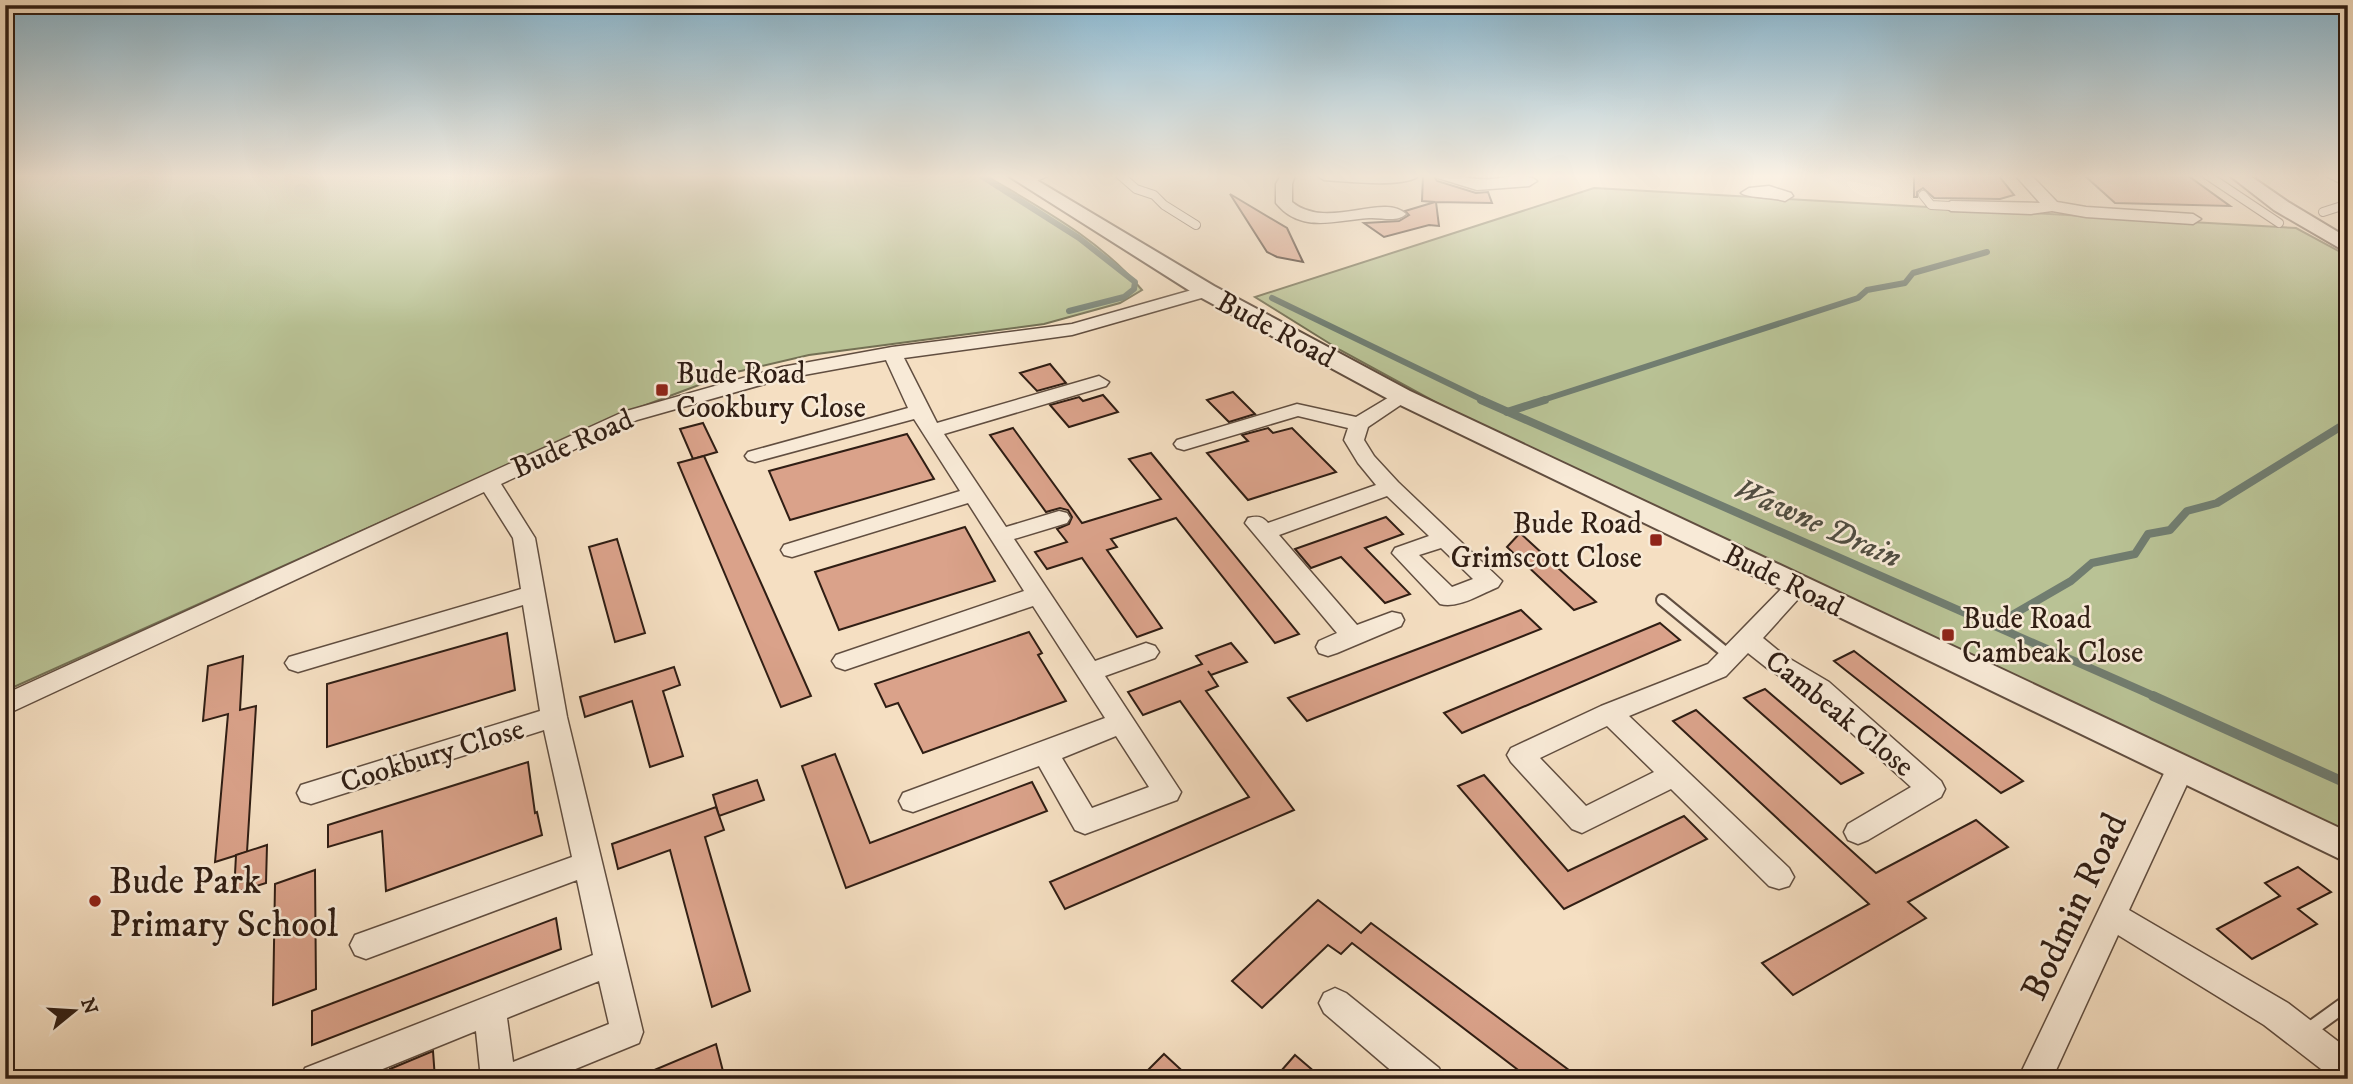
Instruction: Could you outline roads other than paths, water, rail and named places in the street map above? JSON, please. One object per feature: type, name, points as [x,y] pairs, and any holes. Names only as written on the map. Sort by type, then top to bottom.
[{"type":"street","points":[[1105,226],[1206,290]]},
{"type":"street","points":[[1289,229],[1294,226]]},
{"type":"street","points":[[2313,226],[2348,247]]},
{"type":"street","name":"Bude Road","points":[[5,705],[630,416],[734,385],[804,368],[892,353],[1053,333],[1135,314],[1206,290],[1401,396],[2348,848]]},
{"type":"street","points":[[892,353],[919,411],[1167,792],[1085,822],[1045,753]]},
{"type":"street","points":[[932,431],[1099,382]]},
{"type":"street","points":[[1401,396],[1359,424],[1354,440],[1357,450],[1390,487],[1444,538]]},
{"type":"street","points":[[1184,444],[1297,410],[1359,424]]},
{"type":"street","points":[[755,456],[919,411]]},
{"type":"street","name":"Cookbury Close","points":[[488,480],[524,538],[554,717],[627,1032],[512,1079]]},
{"type":"street","points":[[1353,636],[1261,528],[1390,487]]},
{"type":"street","points":[[792,550],[973,494]]},
{"type":"street","points":[[1001,536],[1059,517]]},
{"type":"street","name":"Cambeak Close","points":[[1674,775],[1582,821],[1521,755],[1610,713],[1717,670],[1797,587]]},
{"type":"street","points":[[298,663],[533,594]]},
{"type":"street","points":[[845,661],[1039,595]]},
{"type":"street","points":[[1328,647],[1392,620]]},
{"type":"street","name":"Cambeak Close","points":[[1739,647],[1776,662],[1820,689],[1931,789],[1858,832]]},
{"type":"street","points":[[1090,672],[1146,652]]},
{"type":"street","points":[[1610,713],[1779,877]]},
{"type":"street","name":"Cookbury Close","points":[[311,793],[554,717]]},
{"type":"street","points":[[913,801],[1123,722]]},
{"type":"street","name":"Bodmin Road","points":[[2035,1079],[2181,767]]},
{"type":"street","points":[[366,945],[587,863]]},
{"type":"street","points":[[2113,916],[2276,1014],[2348,1069]]},
{"type":"street","points":[[317,1079],[611,962]]},
{"type":"street","points":[[1335,1003],[1427,1079]]},
{"type":"street","points":[[490,1010],[498,1079]]},
{"type":"lane","points":[[1662,600],[1739,647]]},
{"type":"lane","points":[[2303,1034],[2348,1002]]},
{"type":"waterway","name":"Wawne Drain","points":[[1059,226],[1135,282],[1134,289],[1124,297],[1069,311]]},
{"type":"waterway","points":[[1540,401],[1858,298],[1867,290],[1905,283],[1913,273],[1987,252]]},
{"type":"waterway","name":"Wawne Drain","points":[[1272,298],[1485,401]]},
{"type":"waterway","name":"Wawne Drain","points":[[1481,400],[1508,412]]},
{"type":"waterway","points":[[1508,412],[1545,400]]},
{"type":"waterway","name":"Wawne Drain","points":[[1508,412],[2156,697]]},
{"type":"waterway","points":[[1995,625],[2071,581],[2092,563],[2135,554],[2148,534],[2170,530],[2187,511],[2217,503],[2348,422]]},
{"type":"waterway","name":"Wawne Drain","points":[[2153,696],[2348,784]]},
{"type":"place","name":"Bude Road Cookbury Close","points":[[662,390]]},
{"type":"place","name":"Bude Road Grimscott Close","points":[[1656,540]]},
{"type":"place","name":"Bude Road Cambeak Close","points":[[1948,635]]},
{"type":"place","name":"Bude Park Primary School","points":[[95,901]]}]
